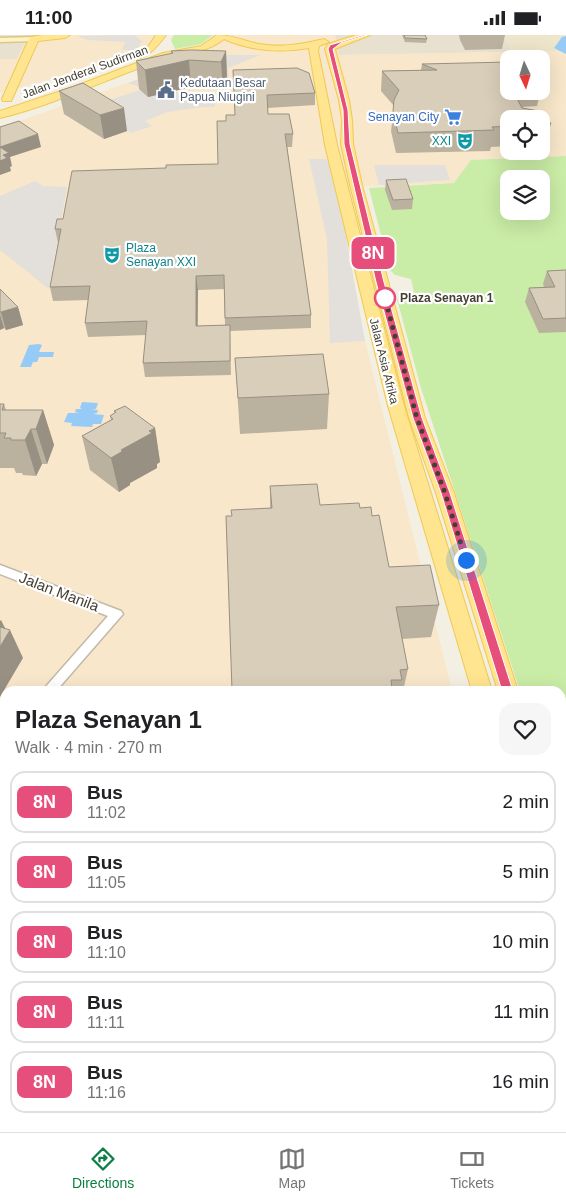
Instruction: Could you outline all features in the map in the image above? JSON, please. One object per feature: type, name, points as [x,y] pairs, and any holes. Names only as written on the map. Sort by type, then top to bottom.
[{"type":"main road","points":[[0,40],[34,39],[66,35]]},
{"type":"main road","points":[[194,50],[214,43],[223,35],[240,43],[260,48]]},
{"type":"main road","points":[[299,50],[236,47],[230,50],[299,50],[314,49],[352,35]]},
{"type":"main road","points":[[328,121],[338,118],[326,67],[333,58],[330,49],[334,45],[365,35]]},
{"type":"main road","points":[[146,63],[163,52],[164,46],[158,36]]},
{"type":"main road","name":"Jalan Jenderal Sudirman","points":[[123,60],[151,49],[158,36]]},
{"type":"main road","name":"Jalan Jenderal Sudirman","points":[[4,101],[34,39]]},
{"type":"main road","name":"Jalan Asia Afrika","points":[[314,49],[331,145],[375,292],[417,418],[445,493],[506,686]]},
{"type":"main road","points":[[194,50],[218,51]]},
{"type":"main road","name":"Jalan Jenderal Sudirman","points":[[0,115],[77,89],[166,55],[194,50]]},
{"type":"main road","name":"Jalan Asia Afrika","points":[[333,58],[347,121],[347,144],[396,406],[480,686]]},
{"type":"main road","name":"Jalan Jenderal Sudirman","points":[[4,101],[24,94]]},
{"type":"street","name":"Jalan Manila","points":[[0,569],[117,615],[53,686]]},
{"type":"shaded area","points":[[0,35],[55,35],[28,37],[17,59],[0,59]]},
{"type":"shaded area","points":[[55,35],[154,35],[152,42],[136,56],[0,93],[0,59],[17,59],[28,37]]},
{"type":"shaded area","points":[[134,35],[142,41],[136,50],[122,50],[125,42],[88,40],[77,36]]},
{"type":"shaded area","points":[[225,35],[335,35],[339,55],[500,52],[500,100],[550,100],[550,51],[564,51],[566,53],[566,156],[550,157],[550,110],[500,110],[500,159],[471,160],[454,183],[329,188],[451,686],[0,686],[0,128],[200,57]]},
{"type":"shaded area","points":[[335,35],[566,35],[566,53],[564,51],[550,50],[500,50],[500,52],[338,55]]},
{"type":"shaded area","points":[[502,35],[566,35],[566,49],[564,51],[511,50]]},
{"type":"shaded area","points":[[260,55],[228,68],[229,79],[193,77],[140,87],[128,83],[200,57]]},
{"type":"shaded area","points":[[140,90],[176,91],[182,97],[193,94],[203,95],[202,97],[206,102],[216,102],[214,107],[168,112],[145,121],[152,126],[131,133],[87,107]]},
{"type":"shaded area","points":[[309,159],[332,159],[365,341],[330,343],[327,239]]},
{"type":"shaded area","points":[[374,165],[445,165],[450,180],[379,185]]},
{"type":"shaded area","points":[[35,181],[43,186],[67,187],[49,289],[0,250],[0,196]]},
{"type":"green space","points":[[174,35],[213,35],[201,44],[175,49],[171,40]]},
{"type":"green space","points":[[566,156],[566,686],[518,686],[421,388],[397,299],[414,292],[411,279],[395,275],[390,270],[369,188],[454,183],[471,160],[550,160],[550,157]]},
{"type":"water","points":[[29,345],[42,345],[39,352],[54,352],[53,357],[39,357],[37,362],[33,362],[31,367],[20,367]]},
{"type":"water","points":[[82,402],[98,403],[96,409],[92,410],[98,410],[97,413],[93,414],[104,415],[101,424],[93,424],[92,427],[71,426],[72,423],[64,422],[68,413],[79,413],[75,412],[76,409],[82,409],[80,408]]},
{"type":"building","points":[[404,35],[425,35],[427,39],[405,38]]},
{"type":"building","points":[[171,51],[226,51],[221,62],[189,60],[145,70],[136,61],[173,53]]},
{"type":"building","name":"Senayan City","points":[[500,62],[500,100],[518,100],[522,108],[533,110],[500,110],[500,127],[492,127],[494,130],[398,133],[393,111],[394,100],[399,90],[382,71],[437,70],[422,64]]},
{"type":"building","points":[[297,68],[309,73],[315,93],[267,95],[268,114],[289,114],[293,134],[285,134],[311,315],[225,318],[224,275],[196,276],[196,326],[230,325],[230,361],[143,363],[147,321],[85,323],[90,286],[50,287],[61,229],[55,229],[57,219],[63,219],[72,171],[166,168],[166,165],[218,164],[217,121],[226,121],[226,115],[235,115],[233,70]]},
{"type":"building","points":[[83,83],[124,108],[100,115],[59,91]]},
{"type":"building","points":[[19,121],[38,134],[0,147],[0,127]]},
{"type":"building","points":[[0,147],[9,153],[3,155],[7,158],[0,161]]},
{"type":"building","points":[[406,179],[413,199],[393,200],[386,180]]},
{"type":"building","points":[[566,270],[566,318],[543,319],[529,288],[555,287],[547,271]]},
{"type":"building","points":[[0,289],[18,307],[0,312]]},
{"type":"building","points":[[323,354],[329,394],[238,398],[235,358]]},
{"type":"building","points":[[0,404],[4,404],[2,410],[43,410],[36,429],[31,429],[25,440],[11,440],[11,438],[4,438],[6,433],[0,433]]},
{"type":"building","points":[[125,406],[155,428],[149,431],[152,433],[121,450],[123,451],[111,458],[82,436],[113,419],[110,416],[116,412],[114,411]]},
{"type":"building","points":[[317,484],[320,505],[359,503],[360,508],[371,507],[372,516],[379,515],[389,567],[430,565],[439,605],[396,607],[408,669],[400,670],[402,680],[391,680],[392,686],[232,686],[226,516],[232,516],[231,510],[272,508],[270,486]]},
{"type":"building","points":[[0,627],[10,630],[0,647]]},
{"type":"waterway","points":[[566,39],[560,48],[566,51]]},
{"type":"bus line","name":"8N","points":[[365,35],[340,42],[331,46],[330,49],[346,110],[347,144],[380,282],[417,418],[445,493],[505,686]]},
{"type":"place","name":"Kedutaan Besar Papua Niugini","points":[[166,90]]},
{"type":"place","name":"Senayan City","points":[[453,117]]},
{"type":"place","name":"XXI","points":[[465,141]]},
{"type":"place","name":"Plaza Senayan XXI","points":[[112,255]]},
{"type":"place","name":"Plaza Senayan 1","points":[[385,298]]},
{"type":"route","points":[[385,298],[383,291],[417,418],[445,493],[466,560]]}]
